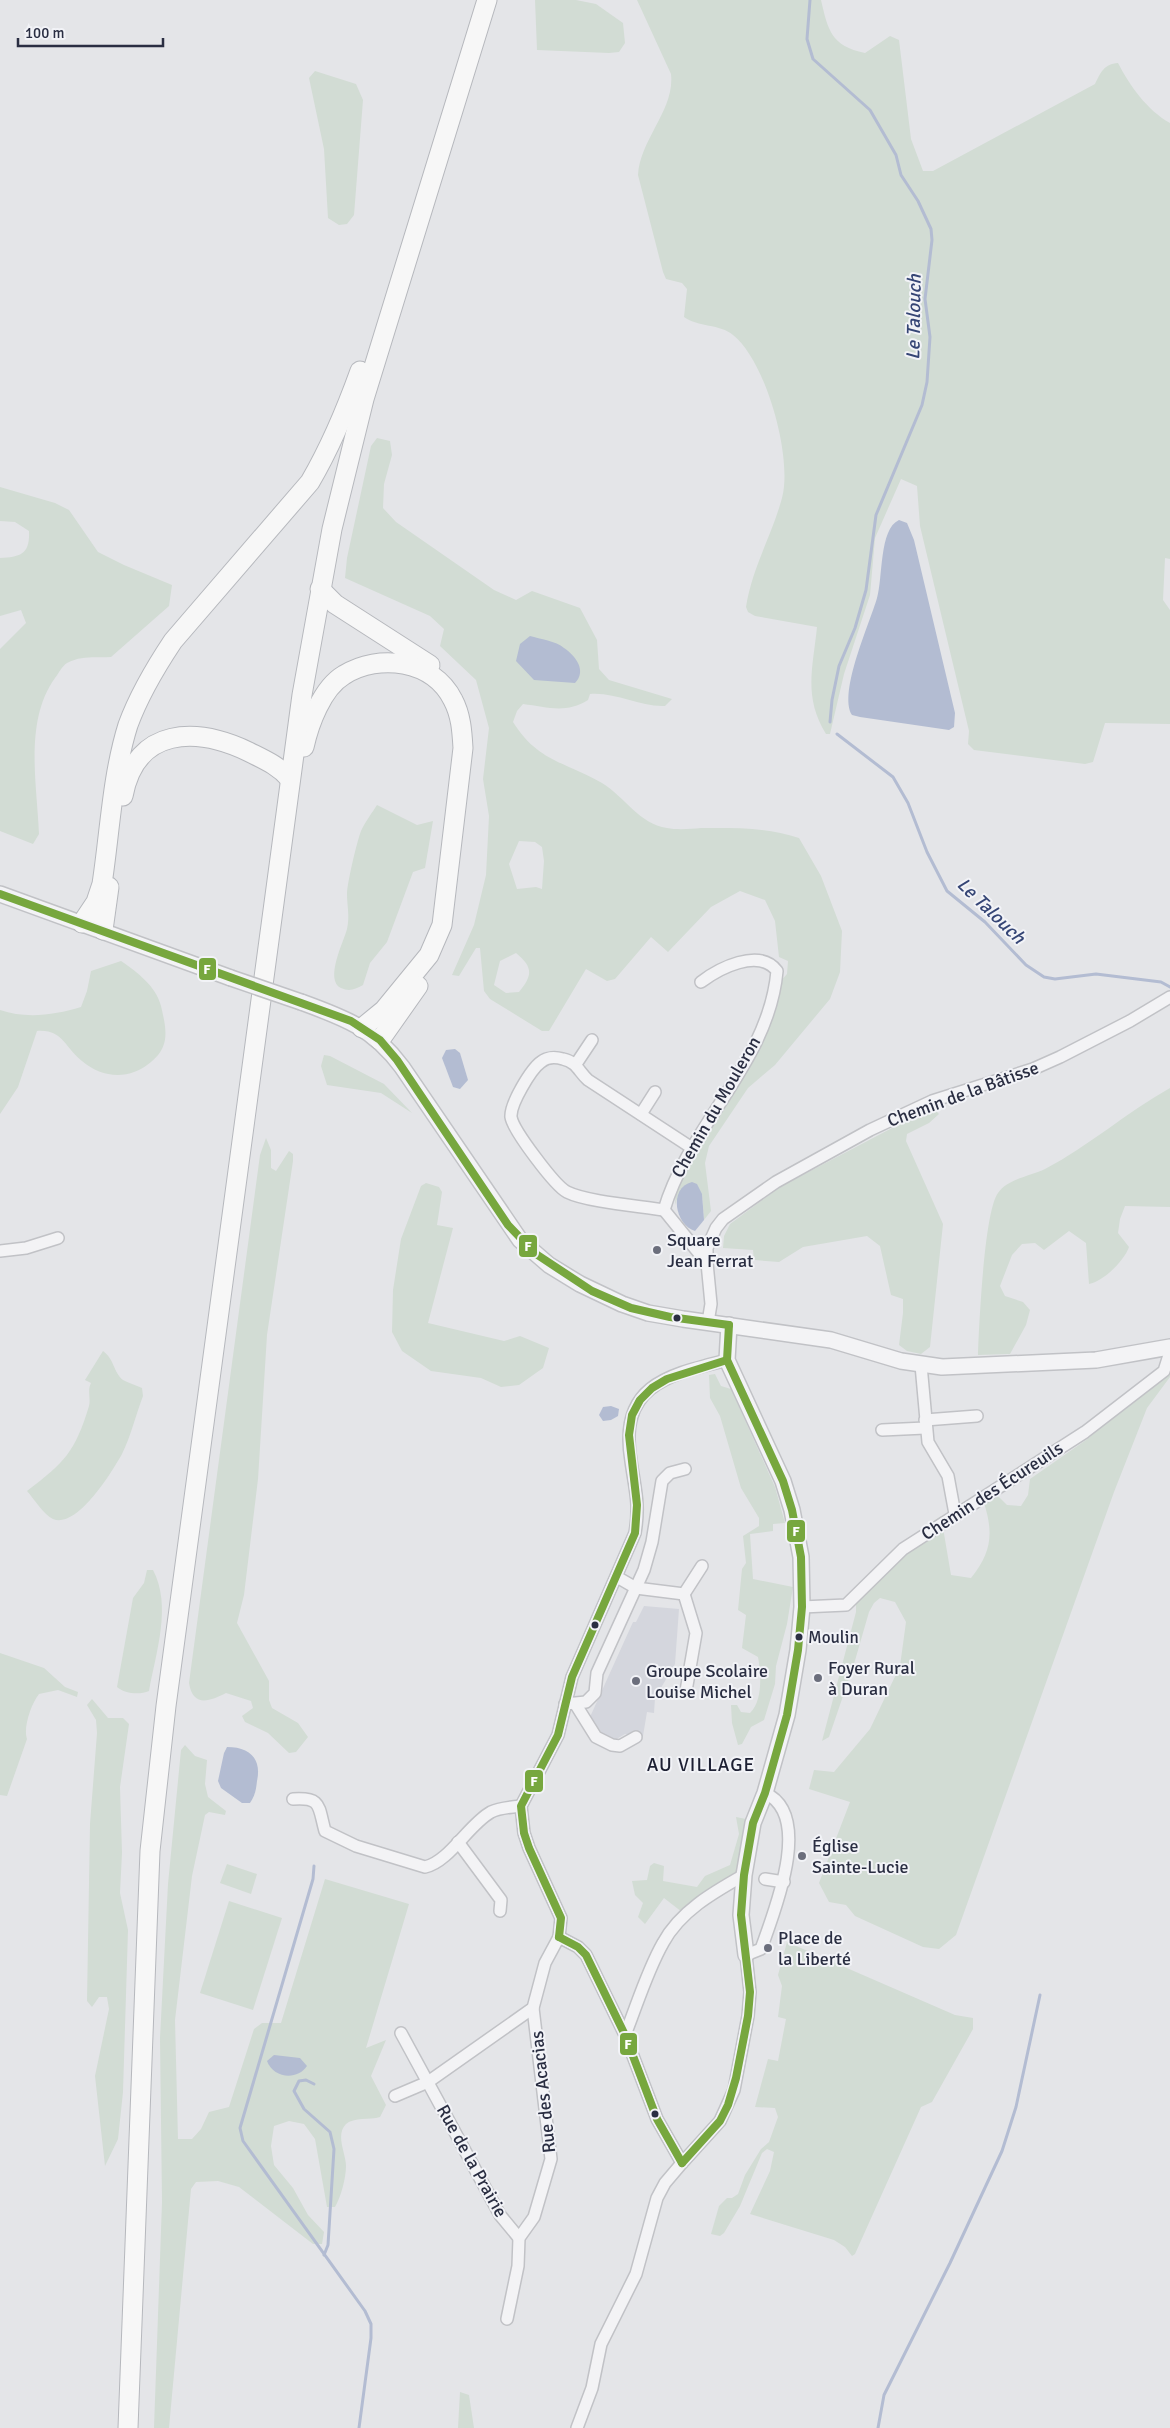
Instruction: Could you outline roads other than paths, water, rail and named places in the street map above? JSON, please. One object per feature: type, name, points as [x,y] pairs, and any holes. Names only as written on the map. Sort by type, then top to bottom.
[{"type":"highway","points":[[128,2428],[150,1851],[166,1706],[308,654],[346,468],[364,398],[487,0]]},
{"type":"highway","points":[[82,923],[96,902],[102,884],[120,759],[128,726],[139,698],[154,669],[173,641],[292,505],[327,453],[341,424],[396,267],[410,248]]},
{"type":"highway","points":[[320,589],[334,604],[446,676],[462,693],[470,713],[474,742],[453,917],[446,940],[435,963],[380,1040]]},
{"type":"highway","points":[[289,787],[298,779],[308,730],[322,699],[342,675],[370,662],[401,663],[421,669],[438,679],[453,699],[462,723],[463,748],[442,925],[429,955],[384,1010],[362,1028]]},
{"type":"highway","points":[[103,930],[128,776],[146,752],[168,739],[182,736],[208,736],[223,740],[278,766],[289,787]]},
{"type":"street","points":[[0,894],[301,1002],[351,1021],[362,1028],[380,1040],[402,1067],[508,1226],[520,1240],[536,1254],[580,1284],[622,1304],[648,1313],[831,1340],[921,1365],[957,1368],[1096,1360],[1170,1347]]},
{"type":"street","name":"Chemin du Mouleron","points":[[664,1210],[677,1173],[741,1070],[760,1032],[774,989],[777,970],[772,964],[764,962],[740,962],[717,970],[701,982]]},
{"type":"street","name":"Chemin de la Bâtisse","points":[[706,1263],[710,1238],[723,1219],[776,1182],[904,1113],[1060,1057],[1130,1021],[1170,997]]},
{"type":"street","points":[[576,1064],[592,1040]]},
{"type":"street","points":[[692,1148],[588,1080],[582,1075],[576,1064],[557,1058],[540,1062],[514,1101],[511,1110],[513,1124],[553,1181],[568,1193],[664,1210],[706,1263],[711,1304],[708,1322]]},
{"type":"street","points":[[641,1114],[655,1092]]},
{"type":"street","points":[[0,1251],[26,1248],[58,1238]]},
{"type":"street","points":[[577,2428],[592,2388],[600,2344],[636,2274],[657,2198],[665,2183],[720,2121],[734,2090],[750,1992],[741,1915],[744,1875],[753,1823],[765,1793],[793,1688],[802,1607],[801,1557],[792,1510],[769,1450],[727,1360],[729,1325]]},
{"type":"street","name":"Chemin des Écureuils","points":[[802,1607],[846,1605],[903,1549],[1085,1432],[1164,1371],[1170,1352]]},
{"type":"street","points":[[395,2096],[428,2082],[533,2008],[545,1963],[559,1937],[561,1918],[529,1848],[524,1833],[521,1806],[558,1735],[570,1704],[578,1661],[635,1533],[638,1494],[629,1446],[634,1411],[641,1398],[652,1386],[665,1378],[727,1360]]},
{"type":"street","points":[[921,1365],[925,1424],[932,1452],[948,1476],[955,1514]]},
{"type":"street","points":[[882,1430],[977,1416]]},
{"type":"street","points":[[570,1704],[586,1702],[594,1693],[597,1673],[636,1588],[652,1542],[662,1481],[670,1473],[685,1469]]},
{"type":"street","points":[[686,1692],[696,1633],[684,1594],[702,1566]]},
{"type":"street","points":[[617,1577],[636,1588],[684,1594]]},
{"type":"street","points":[[570,1704],[600,1740],[620,1746],[636,1737]]},
{"type":"street","points":[[746,1955],[761,1949],[784,1882],[789,1842],[787,1824],[780,1802],[765,1793]]},
{"type":"street","points":[[293,1799],[309,1798],[314,1801],[318,1806],[325,1831],[356,1846],[421,1866],[429,1866],[437,1862],[492,1812],[521,1806]]},
{"type":"street","points":[[458,1842],[501,1900],[500,1912]]},
{"type":"street","points":[[625,2035],[663,1942],[675,1926],[709,1895],[744,1875]]},
{"type":"street","points":[[765,1879],[784,1882]]},
{"type":"street","points":[[559,1937],[578,1947],[586,1955],[625,2035],[657,2119],[682,2163]]},
{"type":"street","name":"Rue des Acacias","points":[[519,2238],[534,2218],[551,2159],[533,2008]]},
{"type":"street","name":"Rue de la Prairie","points":[[401,2033],[500,2215],[519,2238]]},
{"type":"street","points":[[507,2319],[518,2266],[519,2238]]},
{"type":"water","points":[[899,520],[907,523],[914,540],[955,713],[954,727],[949,730],[852,715],[849,704],[852,674],[877,598],[885,543],[888,533]]},
{"type":"water","points":[[530,636],[557,644],[576,659],[579,664],[580,674],[575,683],[534,680],[516,661],[520,644]]},
{"type":"water","points":[[455,1049],[460,1053],[468,1080],[460,1089],[453,1087],[442,1058],[446,1050]]},
{"type":"water","points":[[692,1182],[697,1184],[702,1194],[704,1220],[695,1231],[683,1222],[677,1206],[680,1191],[684,1186]]},
{"type":"water","points":[[611,1406],[619,1409],[618,1416],[611,1420],[603,1421],[599,1415],[603,1407]]},
{"type":"water","points":[[227,1747],[242,1749],[256,1760],[258,1766],[257,1784],[250,1803],[242,1803],[221,1788],[218,1781]]},
{"type":"water","points":[[274,2055],[300,2058],[307,2066],[297,2074],[286,2076],[280,2074],[270,2067],[267,2061]]},
{"type":"waterway","name":"Le Talouch","points":[[810,0],[807,39],[813,59],[870,110],[896,155],[901,175],[918,201],[931,229],[932,240],[925,299],[930,337],[927,382],[922,405],[876,515],[866,590],[855,628],[839,666],[832,700],[830,722]]},
{"type":"waterway","name":"Le Talouch","points":[[837,734],[893,777],[908,803],[927,852],[947,891],[985,922],[1026,965],[1044,977],[1055,979],[1096,974],[1161,982],[1170,987]]},
{"type":"waterway","points":[[314,1866],[313,1879],[240,2128],[243,2141],[365,2311],[371,2324],[371,2338],[359,2428]]},
{"type":"waterway","points":[[878,2428],[884,2395],[950,2263],[1002,2151],[1016,2107],[1040,1995]]},
{"type":"waterway","points":[[314,2084],[306,2080],[299,2081],[294,2091],[304,2109],[330,2132],[334,2149],[328,2245],[324,2255]]},
{"type":"place","name":"Square Jean Ferrat","points":[[657,1250]]},
{"type":"place","name":"Moulin","points":[[799,1637]]},
{"type":"place","name":"Foyer Rural à Duran","points":[[818,1678]]},
{"type":"place","name":"Groupe Scolaire Louise Michel","points":[[636,1681]]},
{"type":"place","name":"Église Sainte-Lucie","points":[[802,1856]]},
{"type":"place","name":"Place de la Liberté","points":[[768,1948]]},
{"type":"district","name":"AU VILLAGE","points":[[701,1765]]}]
